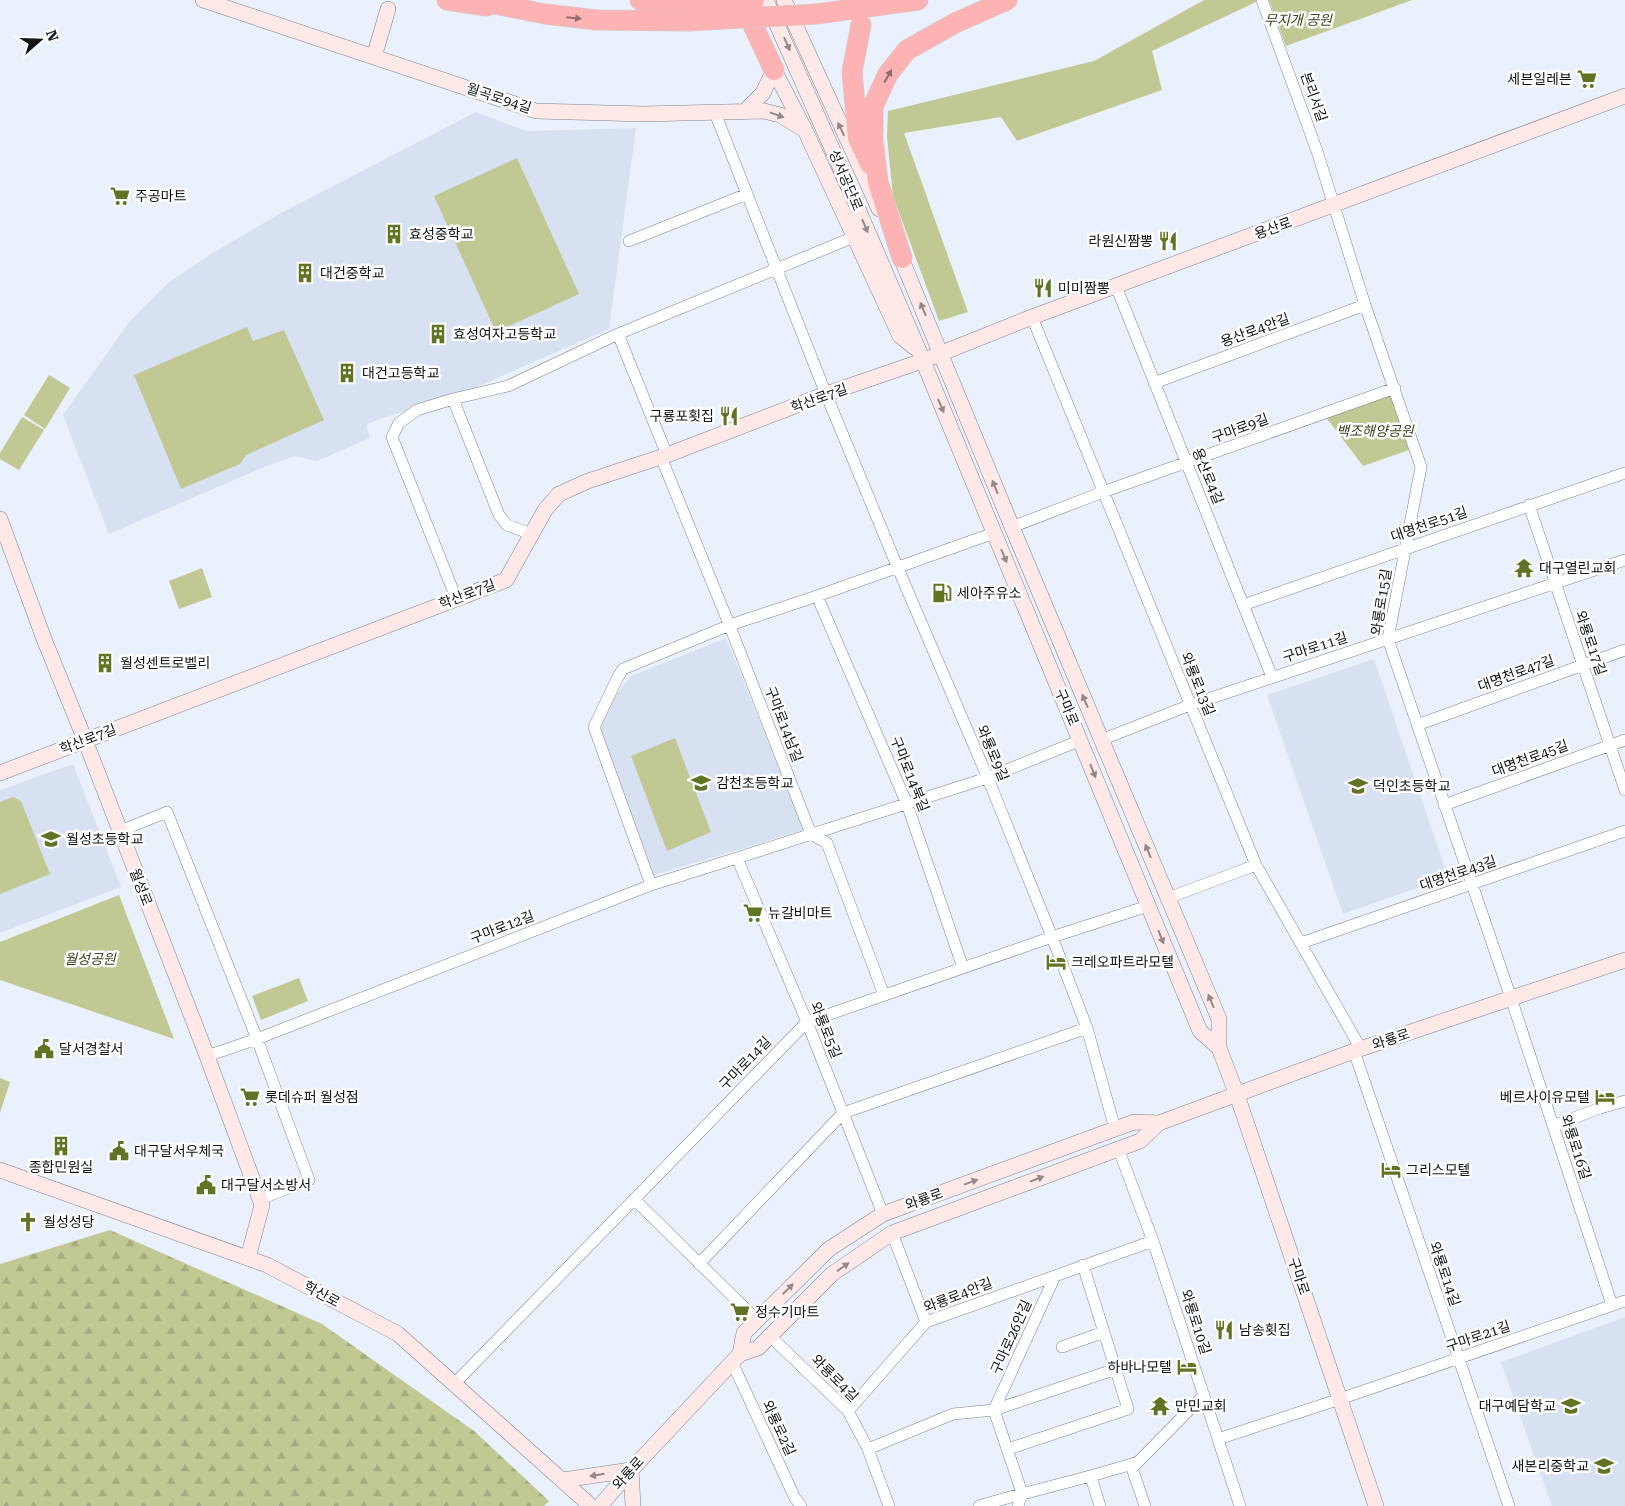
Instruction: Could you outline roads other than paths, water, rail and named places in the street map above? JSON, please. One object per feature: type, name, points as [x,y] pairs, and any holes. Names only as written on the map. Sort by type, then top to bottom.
[{"type":"highway","points":[[447,0],[597,20],[688,21],[816,14],[918,0]]},
{"type":"highway","points":[[475,0],[545,14]]},
{"type":"highway","points":[[640,0],[754,0]]},
{"type":"highway","points":[[740,0],[774,70]]},
{"type":"highway","points":[[878,182],[873,141],[873,106],[888,74],[907,50],[955,23],[1007,0]]},
{"type":"highway","points":[[861,26],[852,72],[858,138],[878,182],[902,258]]},
{"type":"main road","name":"월곡로94길","points":[[203,0],[536,111],[644,114],[764,111],[780,116],[805,130]]},
{"type":"main road","name":"성서공단로","points":[[766,0],[838,162],[920,356]]},
{"type":"main road","name":"성서공단로","points":[[784,0],[833,111],[902,258],[941,354]]},
{"type":"main road","points":[[374,57],[388,9]]},
{"type":"main road","points":[[745,111],[763,93],[774,70]]},
{"type":"main road","points":[[774,70],[805,130],[900,336],[920,356]]},
{"type":"main road","name":"용산로","points":[[920,356],[941,354],[1032,317],[1625,96]]},
{"type":"main road","name":"구마로","points":[[941,354],[1012,528],[1219,1019],[1219,1048],[1238,1095],[1376,1506]]},
{"type":"main road","name":"학산로7길","points":[[0,773],[506,580],[545,510],[559,494],[588,481],[664,456],[920,356]]},
{"type":"main road","name":"구마로","points":[[920,356],[1081,740],[1200,1031],[1219,1048]]},
{"type":"main road","name":"월성로","points":[[0,519],[44,639],[207,1056],[260,1199],[262,1205],[248,1258]]},
{"type":"main road","name":"와룡로","points":[[736,1358],[744,1333],[828,1249],[883,1214],[1134,1122],[1159,1123],[1358,1050],[1625,960]]},
{"type":"main road","name":"와룡로","points":[[600,1506],[631,1470],[736,1358],[758,1348],[832,1274],[892,1233],[1140,1141],[1159,1123]]},
{"type":"main road","name":"학산로","points":[[0,1170],[267,1265],[398,1334],[591,1506]]},
{"type":"main road","points":[[562,1480],[631,1470],[633,1506]]},
{"type":"street","name":"본리서길","points":[[1262,0],[1317,151],[1334,205]]},
{"type":"street","name":"와룡로9길","points":[[715,113],[826,394],[1052,937],[1087,1028],[1115,1129]]},
{"type":"street","points":[[630,241],[747,194]]},
{"type":"street","name":"와룡로15길","points":[[1334,205],[1365,305],[1421,467],[1388,639],[1511,998]]},
{"type":"street","points":[[456,598],[392,438],[399,423],[417,410],[508,386],[618,334],[854,236]]},
{"type":"street","name":"용산로4길","points":[[1116,286],[1272,677]]},
{"type":"street","name":"용산로4안길","points":[[1154,383],[1365,305]]},
{"type":"street","name":"와룡로13길","points":[[1032,317],[1256,865],[1358,1050]]},
{"type":"street","name":"구마로14남길","points":[[618,334],[811,834],[827,843],[884,995]]},
{"type":"street","name":"구마로9길","points":[[1012,528],[1103,492],[1395,388]]},
{"type":"street","points":[[453,399],[499,515],[507,525],[531,534]]},
{"type":"street","name":"대명천로51길","points":[[1243,605],[1625,473]]},
{"type":"street","name":"와룡로17길","points":[[1529,506],[1625,790]]},
{"type":"street","points":[[651,885],[594,728],[623,670],[730,625],[994,533]]},
{"type":"street","name":"구마로11길","points":[[1101,740],[1190,705],[1625,560]]},
{"type":"street","name":"구마로14북길","points":[[817,596],[907,804],[963,968]]},
{"type":"street","name":"대명천로47길","points":[[1417,725],[1625,650]]},
{"type":"street","name":"구마로12길","points":[[207,1056],[257,1039],[651,885],[987,778],[1081,740]]},
{"type":"street","name":"대명천로45길","points":[[1444,805],[1625,740]]},
{"type":"street","points":[[120,831],[167,812],[257,1039],[309,1180],[260,1199]]},
{"type":"street","name":"대명천로43길","points":[[1301,944],[1625,831]]},
{"type":"street","name":"와룡로5길","points":[[737,858],[844,1112],[883,1214]]},
{"type":"street","points":[[1168,898],[1256,865]]},
{"type":"street","name":"구마로14길","points":[[454,1384],[806,1022],[1148,906]]},
{"type":"street","name":"와룡로16길","points":[[1511,998],[1612,1305]]},
{"type":"street","points":[[699,1264],[844,1112],[1087,1028]]},
{"type":"street","name":"와룡로14길","points":[[1358,1050],[1458,1358],[1509,1506]]},
{"type":"street","points":[[1553,1126],[1600,1108],[1625,1101]]},
{"type":"street","name":"와룡로10길","points":[[1118,1148],[1153,1241],[1240,1506]]},
{"type":"street","points":[[634,1200],[757,1320]]},
{"type":"street","points":[[892,1233],[926,1322]]},
{"type":"street","name":"와룡로4안길","points":[[848,1411],[926,1322],[1153,1241]]},
{"type":"street","points":[[1008,1449],[1128,1409],[1083,1266]]},
{"type":"street","name":"구마로26안길","points":[[994,1410],[1054,1276]]},
{"type":"street","name":"구마로21길","points":[[1218,1439],[1625,1301]]},
{"type":"street","points":[[1062,1347],[1104,1332]]},
{"type":"street","name":"와룡로4길","points":[[770,1336],[848,1411],[868,1449],[889,1506]]},
{"type":"street","name":"와룡로2길","points":[[736,1358],[795,1498],[801,1506]]},
{"type":"street","points":[[868,1449],[953,1414],[994,1410],[1116,1369]]},
{"type":"street","points":[[1145,1506],[1132,1468],[1204,1395]]},
{"type":"street","points":[[994,1410],[1022,1493],[1018,1506]]},
{"type":"street","points":[[980,1506],[1022,1493],[1091,1477],[1138,1462]]},
{"type":"street","points":[[1091,1477],[1100,1506]]},
{"type":"place","name":"세븐일레븐","points":[[1587,79]]},
{"type":"place","name":"주공마트","points":[[120,196]]},
{"type":"place","name":"효성중학교","points":[[394,234]]},
{"type":"place","name":"라원신짬뽕","points":[[1168,241]]},
{"type":"place","name":"대건중학교","points":[[305,273]]},
{"type":"place","name":"미미짬뽕","points":[[1043,288]]},
{"type":"place","name":"효성여자고등학교","points":[[438,334]]},
{"type":"place","name":"대건고등학교","points":[[347,373]]},
{"type":"place","name":"구룡포횟집","points":[[729,416]]},
{"type":"place","name":"대구열린교회","points":[[1524,568]]},
{"type":"place","name":"세아주유소","points":[[942,593]]},
{"type":"place","name":"월성센트로벨리","points":[[105,663]]},
{"type":"place","name":"감천초등학교","points":[[701,783]]},
{"type":"place","name":"덕인초등학교","points":[[1358,786]]},
{"type":"place","name":"월성초등학교","points":[[51,839]]},
{"type":"place","name":"뉴갈비마트","points":[[753,913]]},
{"type":"place","name":"크레오파트라모텔","points":[[1056,962]]},
{"type":"place","name":"달서경찰서","points":[[44,1049]]},
{"type":"place","name":"롯데슈퍼 월성점","points":[[250,1097]]},
{"type":"place","name":"베르사이유모텔","points":[[1605,1097]]},
{"type":"place","name":"종합민원실","points":[[61,1146]]},
{"type":"place","name":"대구달서우체국","points":[[119,1151]]},
{"type":"place","name":"그리스모텔","points":[[1391,1170]]},
{"type":"place","name":"대구달서소방서","points":[[206,1185]]},
{"type":"place","name":"월성성당","points":[[28,1222]]},
{"type":"place","name":"정수기마트","points":[[740,1312]]},
{"type":"place","name":"남송횟집","points":[[1224,1330]]},
{"type":"place","name":"하바나모텔","points":[[1187,1367]]},
{"type":"place","name":"만민교회","points":[[1160,1406]]},
{"type":"place","name":"대구예담학교","points":[[1571,1406]]},
{"type":"place","name":"새본리중학교","points":[[1604,1466]]},
{"type":"park label","name":"무지개 공원","points":[[1298,20]]},
{"type":"park label","name":"백조해양공원","points":[[1375,431]]},
{"type":"park label","name":"월성공원","points":[[90,959]]}]
